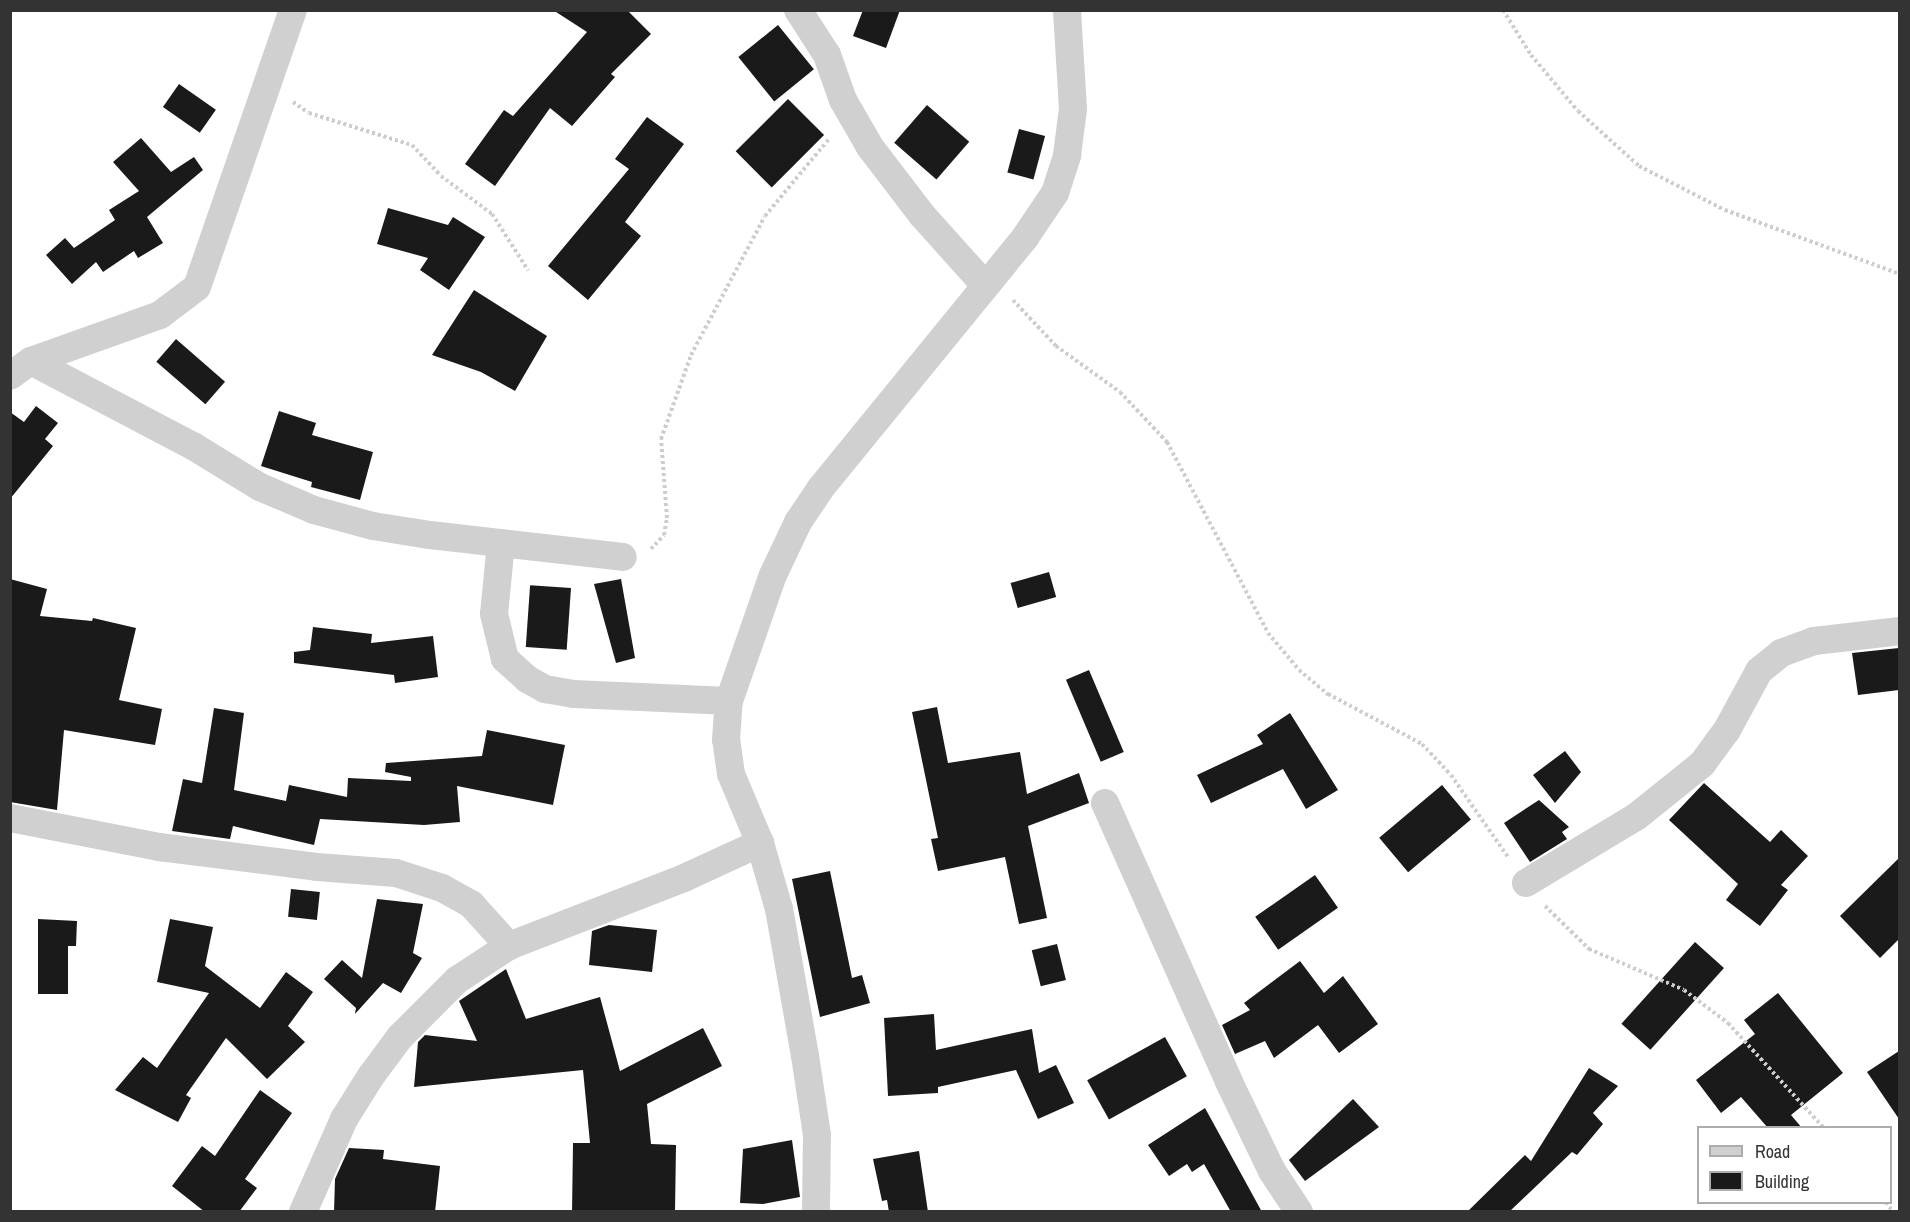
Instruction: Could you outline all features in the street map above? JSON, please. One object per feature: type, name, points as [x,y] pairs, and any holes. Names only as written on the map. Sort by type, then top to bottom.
[{"type":"street","points":[[21,368],[160,315],[197,287],[293,10]]},
{"type":"street","points":[[798,10],[827,55],[850,112],[870,147],[922,215],[988,281]]},
{"type":"street","points":[[816,1212],[817,1135],[778,909],[760,843],[731,774],[726,740],[729,701],[773,575],[798,522],[820,489],[1026,236],[1054,193],[1067,155],[1073,109],[1067,10]]},
{"type":"street","points":[[21,368],[193,446],[260,486],[314,510],[373,526],[623,557]]},
{"type":"street","points":[[501,543],[494,614],[505,659],[527,679],[545,689],[574,694],[729,701]]},
{"type":"street","points":[[1526,883],[1636,817],[1702,764],[1727,730],[1759,671],[1782,653],[1814,641],[1899,631]]},
{"type":"street","points":[[1104,803],[1229,1082],[1272,1171],[1299,1212]]},
{"type":"street","points":[[10,818],[159,847],[317,867],[396,873],[442,888],[471,904],[509,946]]},
{"type":"street","points":[[303,1212],[344,1119],[400,1037],[457,980],[509,946],[684,878],[760,843]]},
{"type":"path","points":[[1503,10],[1531,55],[1578,111],[1639,166],[1725,210],[1899,274]]},
{"type":"path","points":[[268,84],[309,113],[412,145],[441,176],[492,214],[528,270]]},
{"type":"path","points":[[623,557],[645,552],[664,535],[667,518],[661,439],[664,423],[691,355],[743,253],[765,216],[850,112]]},
{"type":"path","points":[[988,281],[1056,346],[1120,392],[1167,442],[1268,633],[1299,670],[1328,694],[1422,744],[1451,774],[1526,883],[1589,949],[1684,990],[1728,1023],[1822,1126]]},
{"type":"building","points":[[553,10],[627,10],[651,34],[611,74],[615,77],[572,126],[550,108],[495,186],[465,164],[504,110],[513,116],[587,32]]},
{"type":"building","points":[[863,10],[900,10],[886,48],[853,36]]},
{"type":"building","points":[[778,25],[814,69],[774,101],[738,57]]},
{"type":"building","points":[[179,84],[216,110],[200,133],[163,107]]},
{"type":"building","points":[[788,99],[824,135],[772,187],[736,151]]},
{"type":"building","points":[[927,105],[969,142],[936,179],[894,143]]},
{"type":"building","points":[[647,117],[684,144],[625,222],[641,236],[588,300],[548,266],[629,169],[615,159]]},
{"type":"building","points":[[1019,129],[1045,136],[1033,179],[1007,172]]},
{"type":"building","points":[[141,138],[171,172],[194,157],[203,170],[147,217],[163,243],[138,258],[134,251],[103,272],[96,262],[72,284],[46,255],[65,238],[74,248],[115,220],[109,210],[139,191],[113,162]]},
{"type":"building","points":[[388,208],[448,225],[453,217],[485,237],[449,290],[420,270],[428,258],[377,244]]},
{"type":"building","points":[[474,290],[547,336],[515,391],[481,372],[432,355]]},
{"type":"building","points":[[176,339],[225,382],[205,404],[156,362]]},
{"type":"building","points":[[36,406],[58,423],[45,439],[53,446],[10,499],[10,412],[24,422]]},
{"type":"building","points":[[279,411],[316,423],[312,435],[373,452],[360,500],[311,487],[312,482],[261,466]]},
{"type":"building","points":[[1049,572],[1056,597],[1018,608],[1011,583]]},
{"type":"building","points":[[10,579],[47,589],[40,616],[92,621],[93,618],[136,628],[119,700],[162,709],[155,745],[64,730],[57,810],[10,802]]},
{"type":"building","points":[[621,579],[635,658],[616,663],[594,584]]},
{"type":"building","points":[[530,585],[571,588],[567,650],[526,647]]},
{"type":"building","points":[[313,627],[372,634],[371,643],[433,636],[438,677],[395,683],[394,675],[294,663],[294,652],[310,650]]},
{"type":"building","points":[[1899,648],[1899,690],[1858,695],[1852,653]]},
{"type":"building","points":[[1089,670],[1124,752],[1101,762],[1066,680]]},
{"type":"building","points":[[937,707],[948,763],[1020,752],[1027,794],[1079,773],[1089,803],[1028,826],[1047,918],[1019,924],[1005,857],[938,871],[931,839],[938,838],[912,712]]},
{"type":"building","points":[[214,708],[244,713],[234,790],[286,801],[289,785],[347,797],[348,778],[411,781],[411,777],[385,772],[386,763],[482,756],[487,730],[565,745],[553,805],[457,786],[460,822],[424,825],[320,819],[314,845],[233,826],[230,839],[172,831],[183,779],[202,783]]},
{"type":"building","points":[[1290,713],[1338,790],[1306,809],[1283,769],[1211,803],[1197,775],[1263,744],[1257,735]]},
{"type":"building","points":[[1565,751],[1581,772],[1555,803],[1533,775]]},
{"type":"building","points":[[1704,783],[1770,842],[1781,830],[1808,856],[1781,885],[1788,890],[1760,926],[1726,900],[1738,884],[1669,820]]},
{"type":"building","points":[[1442,785],[1471,819],[1408,872],[1379,838]]},
{"type":"building","points":[[1539,800],[1569,827],[1562,832],[1567,839],[1530,862],[1504,823]]},
{"type":"building","points":[[1899,858],[1899,939],[1880,958],[1840,916]]},
{"type":"building","points":[[830,871],[852,978],[862,975],[870,1003],[820,1017],[792,879]]},
{"type":"building","points":[[1315,875],[1338,908],[1278,950],[1255,917]]},
{"type":"building","points":[[291,889],[320,892],[317,920],[288,917]]},
{"type":"building","points":[[377,899],[423,904],[413,953],[422,958],[401,993],[383,983],[355,1014],[356,1008],[324,979],[342,960],[362,978]]},
{"type":"building","points":[[38,919],[77,921],[76,946],[68,946],[68,994],[38,994]]},
{"type":"building","points":[[170,919],[213,927],[205,966],[260,1008],[286,972],[313,992],[288,1026],[305,1042],[267,1079],[226,1038],[186,1095],[191,1098],[178,1122],[115,1090],[143,1057],[157,1068],[209,993],[157,982]]},
{"type":"building","points":[[609,925],[657,930],[652,972],[589,965],[592,931]]},
{"type":"building","points":[[1695,942],[1724,968],[1650,1050],[1621,1024]]},
{"type":"building","points":[[1057,944],[1066,980],[1041,986],[1032,950]]},
{"type":"building","points":[[1300,961],[1324,993],[1343,976],[1378,1024],[1339,1053],[1318,1025],[1274,1058],[1265,1041],[1235,1054],[1222,1025],[1250,1010],[1244,1003]]},
{"type":"building","points":[[506,969],[526,1019],[600,997],[620,1071],[703,1028],[722,1066],[647,1104],[651,1144],[676,1145],[675,1212],[572,1212],[573,1143],[590,1143],[583,1070],[414,1087],[418,1042],[425,1035],[477,1041],[459,1001]]},
{"type":"building","points":[[1778,993],[1843,1073],[1791,1115],[1800,1126],[1766,1126],[1741,1097],[1721,1113],[1696,1080],[1755,1034],[1744,1020]]},
{"type":"building","points":[[934,1014],[936,1050],[1032,1029],[1039,1073],[1056,1065],[1074,1103],[1038,1119],[1016,1070],[938,1087],[938,1093],[888,1096],[884,1018]]},
{"type":"building","points":[[1165,1037],[1187,1076],[1109,1120],[1087,1080]]},
{"type":"building","points":[[1899,1051],[1899,1119],[1867,1072]]},
{"type":"building","points":[[1589,1068],[1618,1086],[1593,1113],[1603,1124],[1577,1155],[1572,1152],[1509,1212],[1467,1212],[1525,1155],[1531,1161]]},
{"type":"building","points":[[260,1090],[292,1113],[245,1179],[257,1188],[239,1212],[205,1212],[172,1186],[202,1146],[215,1156]]},
{"type":"building","points":[[1353,1099],[1379,1127],[1305,1181],[1289,1160]]},
{"type":"building","points":[[1205,1108],[1262,1212],[1231,1212],[1204,1164],[1192,1172],[1187,1164],[1169,1176],[1148,1145]]},
{"type":"building","points":[[792,1140],[800,1197],[763,1204],[740,1203],[743,1149]]},
{"type":"building","points":[[349,1148],[384,1150],[383,1159],[440,1166],[435,1212],[334,1212],[335,1179]]},
{"type":"building","points":[[919,1151],[928,1212],[889,1212],[887,1200],[882,1201],[873,1159]]}]
